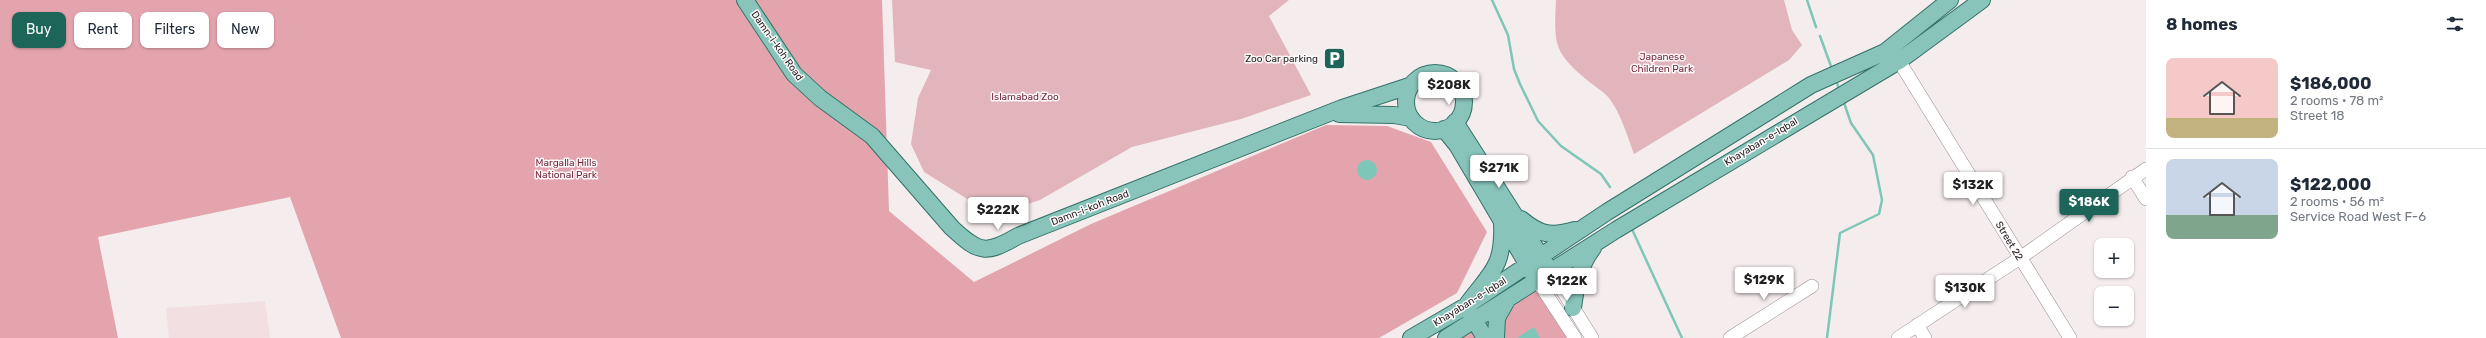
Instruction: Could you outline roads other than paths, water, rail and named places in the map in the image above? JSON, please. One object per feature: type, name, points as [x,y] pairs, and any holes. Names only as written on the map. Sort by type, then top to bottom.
[{"type":"main road","name":"Damn-i-koh Road","points":[[745,0],[800,81],[872,136],[952,228],[964,239],[985,250],[996,249],[1018,236],[1329,114],[1412,85]]},
{"type":"main road","name":"Khayaban-e-Iqbal","points":[[1446,338],[1528,266],[1583,228],[1811,85],[1885,52],[1950,0]]},
{"type":"main road","name":"Khayaban-e-Iqbal","points":[[1412,338],[1465,321],[1507,300],[1616,230],[1899,60],[1982,0]]},
{"type":"main road","points":[[1329,114],[1394,115],[1411,118],[1426,129],[1450,126],[1464,105],[1464,95],[1453,79],[1444,74],[1432,73],[1420,76],[1412,85],[1406,101],[1411,118]]},
{"type":"main road","points":[[1450,126],[1507,217],[1528,266],[1537,280]]},
{"type":"main road","points":[[1507,217],[1542,233],[1557,235],[1583,228]]},
{"type":"main road","points":[[1507,217],[1542,257],[1551,272]]},
{"type":"main road","points":[[1485,338],[1465,321],[1498,263],[1503,247],[1507,217]]},
{"type":"main road","points":[[1573,308],[1576,281],[1583,261],[1597,242]]},
{"type":"main road","points":[[1496,338],[1497,318],[1507,300]]},
{"type":"street","name":"Street 22","points":[[1899,60],[2070,338]]},
{"type":"street","points":[[1898,338],[2020,258],[2132,177],[2146,169]]},
{"type":"street","points":[[2132,177],[2146,198]]},
{"type":"street","points":[[1551,272],[1592,338]]},
{"type":"street","points":[[1537,280],[1575,338]]},
{"type":"street","points":[[1730,338],[1812,286]]},
{"type":"street","points":[[1918,325],[1925,338]]},
{"type":"waterway","points":[[1492,0],[1508,35],[1514,69],[1538,121],[1561,146],[1601,174],[1610,187]]},
{"type":"waterway","points":[[1807,0],[1816,27]]},
{"type":"waterway","points":[[1820,36],[1832,69]]},
{"type":"waterway","points":[[1836,79],[1839,90]]},
{"type":"waterway","points":[[1827,338],[1840,233],[1879,214],[1882,200],[1873,155],[1851,123],[1843,100]]},
{"type":"waterway","points":[[1631,227],[1682,338]]},
{"type":"place","name":"Zoo Car parking","points":[[1334,59]]},
{"type":"park label","name":"Japanese Children Park","points":[[1662,62]]},
{"type":"park label","name":"Islamabad Zoo","points":[[1025,97]]},
{"type":"park label","name":"Margalla Hills National Park","points":[[566,168]]}]
